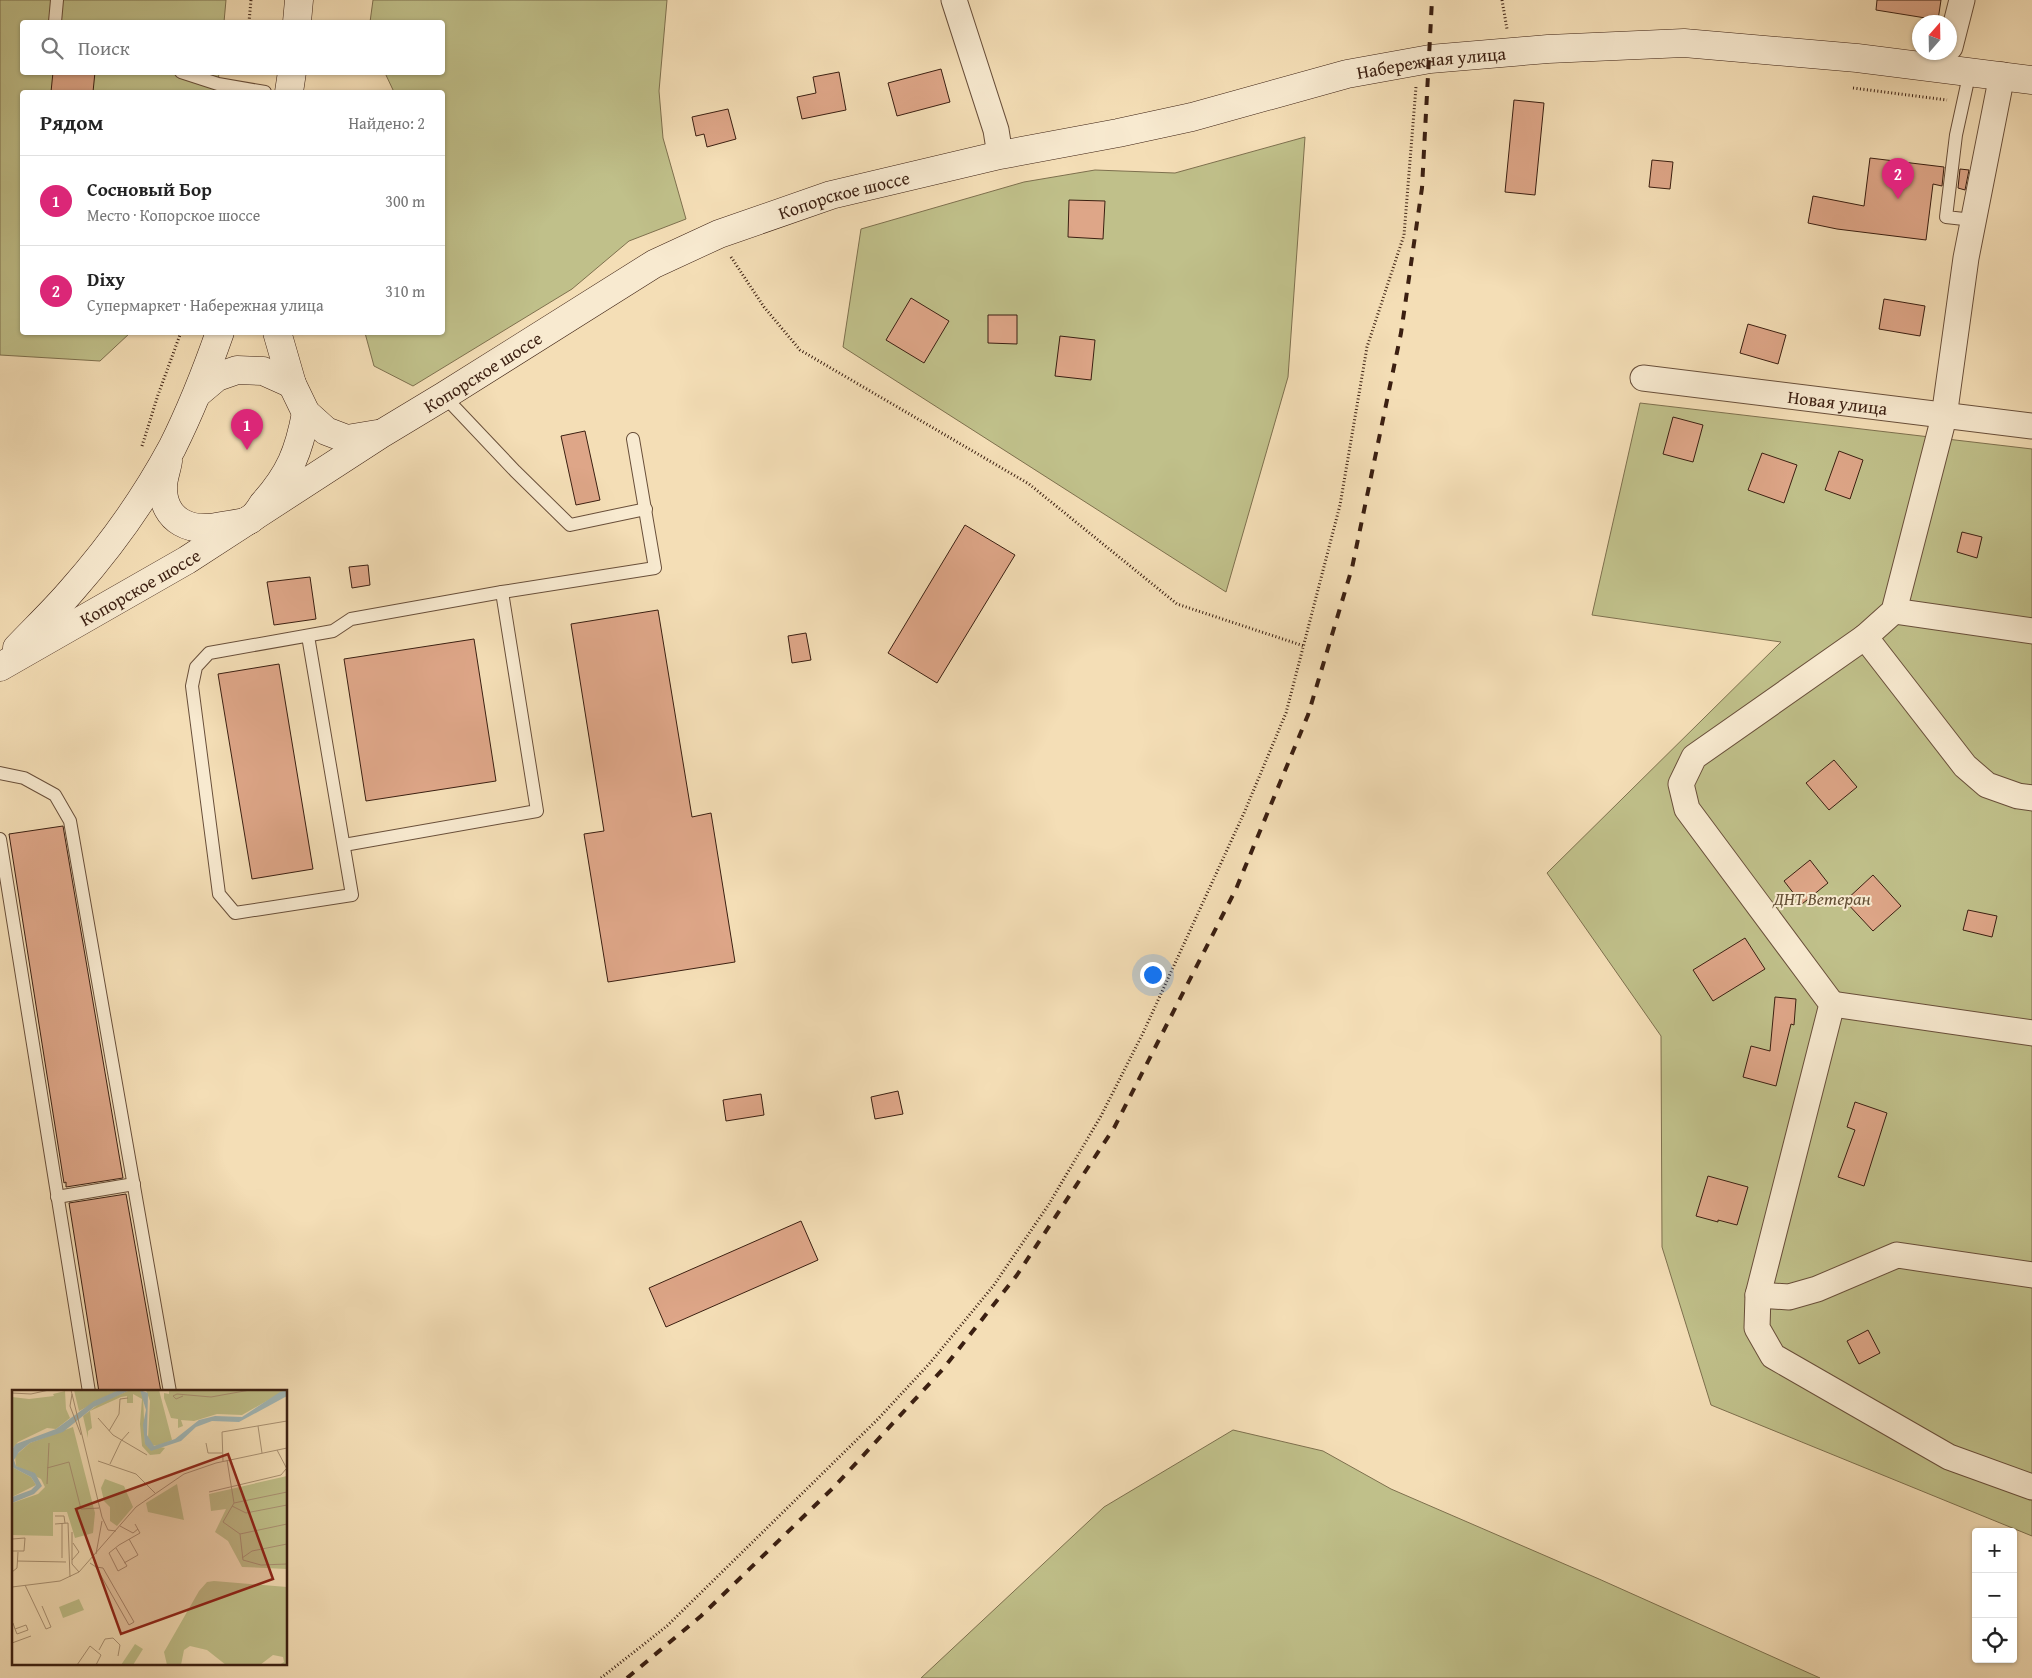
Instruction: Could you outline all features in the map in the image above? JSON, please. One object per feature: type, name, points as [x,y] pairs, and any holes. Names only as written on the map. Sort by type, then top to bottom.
[{"type":"main road","points":[[297,20],[299,0]]},
{"type":"main road","name":"Набережная улица","points":[[1000,155],[1192,117],[1346,74],[1430,59],[1548,49],[1684,43],[1857,58],[1912,59]]},
{"type":"main road","name":"Набережная улица","points":[[1953,60],[2002,76],[2032,80]]},
{"type":"main road","points":[[289,90],[292,75]]},
{"type":"main road","name":"Копорское шоссе","points":[[0,666],[171,570],[381,434],[654,264],[719,234],[832,195],[1000,155]]},
{"type":"main road","points":[[0,666],[72,591],[133,510],[171,449],[198,393],[219,335]]},
{"type":"main road","points":[[278,335],[292,384],[306,413],[326,431],[347,439],[381,434]]},
{"type":"main road","points":[[198,393],[217,377],[237,370],[263,371],[292,384]]},
{"type":"main road","points":[[171,449],[163,486],[166,504],[172,515],[187,526],[207,530],[250,520],[276,491],[293,464],[302,435],[306,413]]},
{"type":"street","points":[[954,0],[996,130],[1000,155]]},
{"type":"street","points":[[1957,33],[1962,0]]},
{"type":"street","points":[[2002,76],[1966,258],[1944,417],[1894,611],[1865,637],[1694,757],[1681,784],[1687,809],[1832,1004],[2032,1033]]},
{"type":"street","name":"Новая улица","points":[[1643,378],[1944,417],[2032,426]]},
{"type":"street","points":[[1894,611],[2032,631]]},
{"type":"street","points":[[1865,637],[1964,766],[1987,785],[2018,796],[2032,798]]},
{"type":"street","points":[[1832,1004],[1758,1295],[1756,1328],[1773,1356],[1949,1457],[2032,1487]]},
{"type":"street","points":[[1758,1295],[1789,1297],[1817,1289],[1897,1255],[2032,1276]]},
{"type":"lane","points":[[55,20],[57,0]]},
{"type":"lane","points":[[1953,60],[1963,102],[1956,135],[1946,217],[1973,220]]},
{"type":"lane","points":[[190,75],[218,84],[252,90]]},
{"type":"lane","points":[[444,396],[570,525],[646,509]]},
{"type":"lane","points":[[308,636],[352,895],[235,913],[219,894],[192,686],[196,667],[209,653],[333,631],[351,619],[502,592],[655,568],[633,439]]},
{"type":"lane","points":[[344,845],[537,811],[502,592]]},
{"type":"lane","points":[[0,773],[24,778],[55,795],[70,821],[170,1390]]},
{"type":"lane","points":[[0,839],[89,1390]]},
{"type":"lane","points":[[57,1197],[134,1184]]},
{"type":"path","points":[[248,20],[251,0]]},
{"type":"path","points":[[1502,0],[1508,37]]},
{"type":"path","points":[[601,1678],[667,1626],[878,1419],[930,1363],[1000,1277],[1054,1196],[1101,1116],[1143,1033],[1244,813],[1286,713],[1340,505],[1367,347],[1404,236],[1417,79]]},
{"type":"path","points":[[1853,88],[1963,102]]},
{"type":"path","points":[[719,234],[728,253],[764,307],[800,350],[1029,484],[1177,604],[1304,646]]},
{"type":"path","points":[[140,452],[180,335]]},
{"type":"green space","points":[[0,0],[226,0],[224,20],[20,20],[20,75],[219,75],[217,90],[20,90],[20,335],[128,335],[100,361],[0,355]]},
{"type":"green space","points":[[373,0],[667,0],[659,91],[663,138],[686,219],[629,241],[572,289],[413,386],[374,366],[366,335],[445,335],[445,90],[393,90],[386,75],[445,75],[445,20],[370,20]]},
{"type":"green space","points":[[1305,137],[1288,377],[1226,592],[843,347],[861,229],[1024,182],[1095,170],[1175,173]]},
{"type":"green space","name":"ДНТ Ветеран","points":[[1640,403],[2032,449],[2032,1536],[2017,1530],[2017,1528],[2012,1528],[1711,1405],[1662,1247],[1661,1036],[1547,873],[1781,642],[1592,615]]},
{"type":"green space","points":[[1233,1430],[1323,1451],[1391,1489],[1820,1678],[921,1678],[1104,1507]]},
{"type":"building","points":[[1877,0],[1941,0],[1939,15],[1912,16],[1876,10]]},
{"type":"building","points":[[941,69],[950,102],[897,116],[888,83]]},
{"type":"building","points":[[839,72],[846,110],[802,119],[797,97],[816,93],[813,77]]},
{"type":"building","points":[[53,75],[95,75],[93,90],[51,90]]},
{"type":"building","points":[[1514,100],[1544,103],[1535,195],[1505,192]]},
{"type":"building","points":[[728,109],[736,139],[707,147],[704,134],[696,136],[692,117]]},
{"type":"building","points":[[1870,158],[1944,167],[1942,186],[1933,184],[1926,240],[1837,229],[1808,223],[1813,196],[1864,206]]},
{"type":"building","points":[[1652,160],[1673,162],[1670,189],[1649,187]]},
{"type":"building","points":[[1960,169],[1969,170],[1965,190],[1958,188]]},
{"type":"building","points":[[1069,200],[1105,201],[1103,239],[1068,237]]},
{"type":"building","points":[[911,298],[949,321],[924,363],[886,340]]},
{"type":"building","points":[[1884,299],[1925,306],[1920,336],[1879,329]]},
{"type":"building","points":[[988,315],[1017,315],[1017,344],[988,343]]},
{"type":"building","points":[[1748,324],[1786,335],[1778,364],[1740,353]]},
{"type":"building","points":[[1060,336],[1095,340],[1091,380],[1055,376]]},
{"type":"building","points":[[1673,417],[1703,425],[1693,462],[1663,454]]},
{"type":"building","points":[[585,431],[600,500],[576,505],[561,436]]},
{"type":"building","points":[[1839,451],[1863,460],[1850,499],[1825,490]]},
{"type":"building","points":[[1762,453],[1797,465],[1784,503],[1748,490]]},
{"type":"building","points":[[965,525],[1015,555],[937,683],[888,653]]},
{"type":"building","points":[[1962,532],[1982,537],[1977,558],[1957,552]]},
{"type":"building","points":[[368,565],[370,585],[352,588],[349,567]]},
{"type":"building","points":[[310,577],[316,619],[274,625],[267,582]]},
{"type":"building","points":[[658,610],[692,817],[711,813],[735,962],[608,982],[584,834],[604,831],[571,624]]},
{"type":"building","points":[[806,633],[811,660],[792,663],[788,636]]},
{"type":"building","points":[[474,639],[496,781],[366,801],[344,659]]},
{"type":"building","points":[[279,664],[313,869],[252,879],[218,674]]},
{"type":"building","points":[[1834,760],[1857,787],[1829,810],[1806,783]]},
{"type":"building","points":[[63,826],[123,1178],[66,1187],[9,834]]},
{"type":"building","points":[[1810,860],[1828,883],[1802,904],[1784,881]]},
{"type":"building","points":[[1873,875],[1901,906],[1873,931],[1845,901]]},
{"type":"building","points":[[1968,910],[1997,916],[1992,937],[1963,930]]},
{"type":"building","points":[[1745,938],[1765,969],[1713,1001],[1693,970]]},
{"type":"building","points":[[1775,997],[1796,999],[1794,1025],[1791,1024],[1776,1086],[1743,1077],[1751,1046],[1770,1051]]},
{"type":"building","points":[[898,1091],[903,1114],[875,1119],[871,1097]]},
{"type":"building","points":[[761,1094],[764,1115],[726,1121],[723,1100]]},
{"type":"building","points":[[1855,1102],[1887,1113],[1864,1186],[1838,1177],[1855,1130],[1847,1127]]},
{"type":"building","points":[[1708,1176],[1748,1187],[1737,1225],[1696,1216]]},
{"type":"building","points":[[126,1194],[161,1390],[99,1390],[69,1203]]},
{"type":"building","points":[[801,1221],[818,1260],[666,1327],[649,1288]]},
{"type":"building","points":[[1868,1330],[1880,1353],[1859,1364],[1847,1341]]},
{"type":"railway","points":[[627,1678],[701,1616],[834,1487],[943,1369],[1017,1275],[1114,1128],[1236,889],[1308,715],[1352,568],[1401,333],[1422,188],[1432,0]]},
{"type":"place","name":"Dixy","points":[[1898,199]]},
{"type":"place","name":"Сосновый Бор","points":[[247,450]]}]
